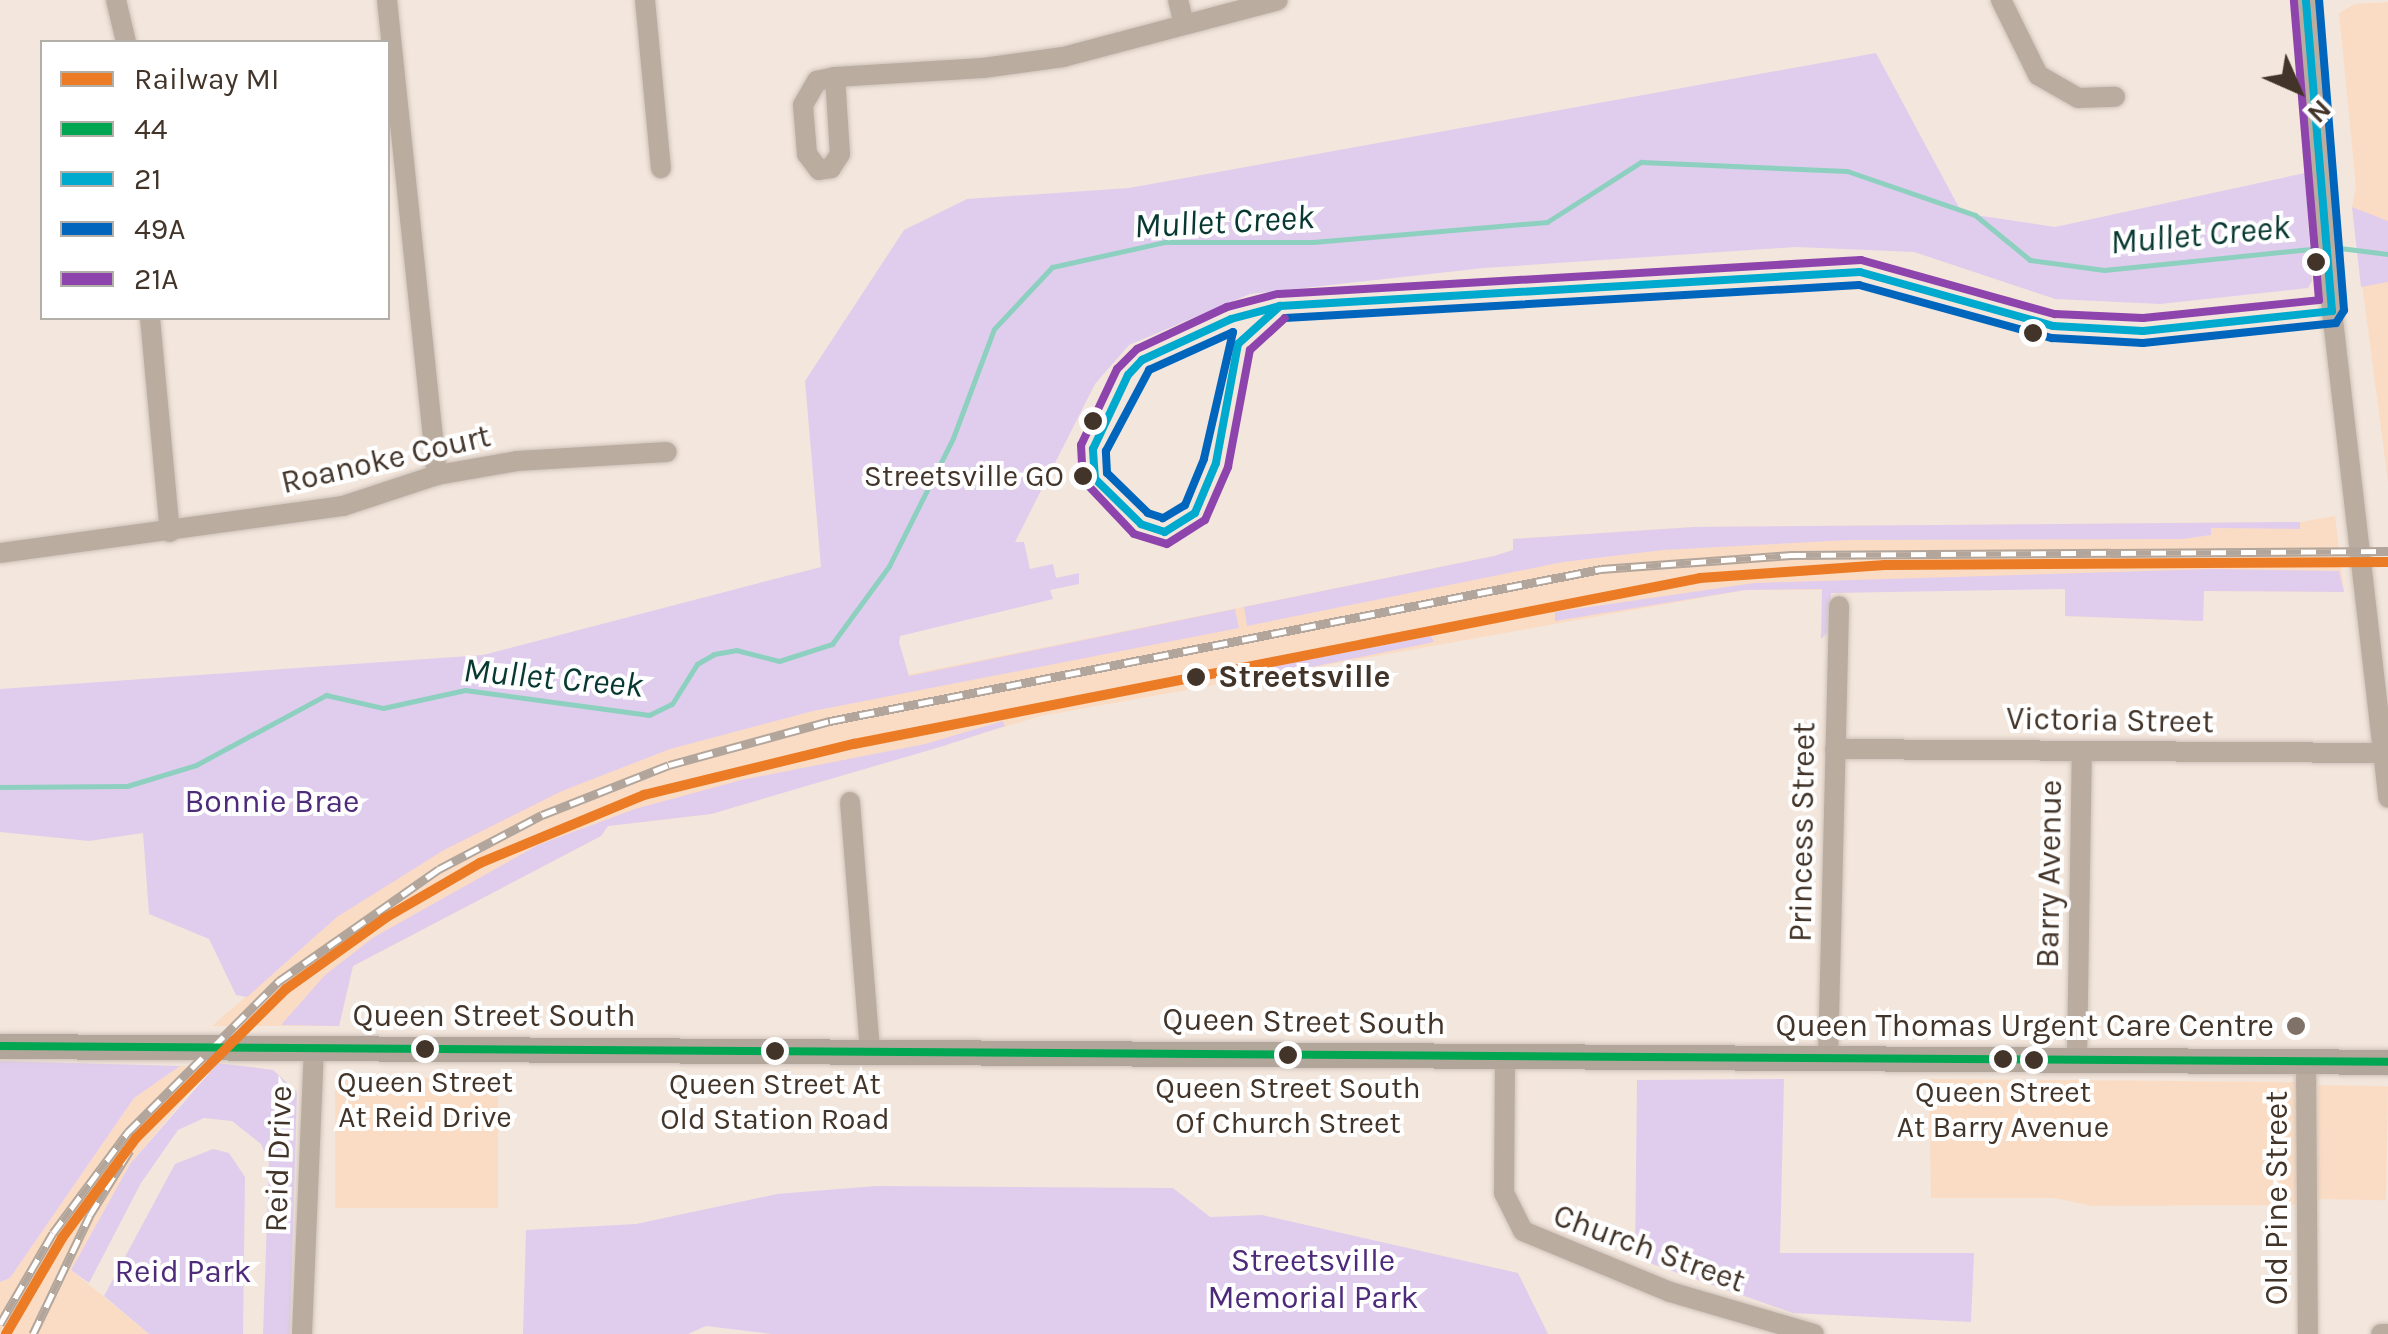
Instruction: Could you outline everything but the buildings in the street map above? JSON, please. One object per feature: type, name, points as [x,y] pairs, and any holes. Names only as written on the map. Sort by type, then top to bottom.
[{"type":"main road","name":"Queen Street South","points":[[0,1046],[2388,1062]]},
{"type":"street","points":[[116,0],[126,40]]},
{"type":"street","points":[[388,0],[437,475]]},
{"type":"street","points":[[646,0],[661,168]]},
{"type":"street","points":[[1178,0],[1184,24]]},
{"type":"street","points":[[834,77],[1025,64],[1278,0]]},
{"type":"street","points":[[2001,0],[2038,74],[2078,98],[2115,97]]},
{"type":"street","points":[[2306,0],[2328,268],[2381,638],[2388,798]]},
{"type":"street","points":[[150,320],[170,532]]},
{"type":"street","name":"Roanoke Court","points":[[0,553],[343,506],[437,475],[517,461],[667,452]]},
{"type":"street","name":"Princess Street","points":[[1828,1059],[1839,606]]},
{"type":"street","name":"Victoria Street","points":[[1835,749],[2384,753]]},
{"type":"street","name":"Barry Avenue","points":[[2077,1059],[2082,751]]},
{"type":"street","points":[[850,802],[870,1051]]},
{"type":"street","name":"Reid Drive","points":[[302,1334],[314,1046]]},
{"type":"street","name":"Church Street","points":[[1505,1056],[1504,1193],[1524,1231],[1670,1292],[1814,1334]]},
{"type":"street","name":"Old Pine Street","points":[[2306,1061],[2308,1334]]},
{"type":"street","points":[[2380,1334],[2388,1334]]},
{"type":"shaded area","points":[[2388,2],[2388,482],[2352,207],[2356,187],[2339,13],[2355,4]]},
{"type":"shaded area","points":[[2335,516],[2344,592],[2204,591],[2203,621],[2065,616],[2065,589],[1745,590],[1041,716],[711,814],[608,826],[601,836],[353,966],[339,1026],[212,1026],[337,917],[601,737],[1494,556],[1513,550],[1513,539],[1694,527],[2300,522]]},
{"type":"shaded area","points":[[180,1066],[211,1067],[130,1164],[71,1270],[149,1334],[0,1334],[0,1282],[10,1278],[134,1098]]},
{"type":"shaded area","points":[[335,1078],[498,1078],[498,1208],[335,1208]]},
{"type":"shaded area","points":[[1929,1079],[2298,1082],[2299,1205],[2092,1206],[2055,1198],[1931,1198]]},
{"type":"shaded area","points":[[2318,1085],[2388,1086],[2386,1200],[2316,1199]]},
{"type":"green space","name":"Bonnie Brae","points":[[1876,53],[1962,213],[2055,227],[2305,173],[2312,281],[2308,288],[2160,304],[2055,299],[1914,252],[1796,247],[1484,268],[1250,294],[1129,345],[1095,384],[1015,542],[1024,542],[1030,569],[1053,564],[1056,578],[1079,573],[1079,584],[1050,590],[1053,599],[900,636],[899,642],[909,676],[1235,609],[1239,628],[813,711],[670,749],[562,791],[444,850],[337,917],[247,997],[236,995],[209,939],[149,914],[143,833],[89,841],[0,832],[0,689],[483,655],[821,567],[805,381],[904,230],[967,199],[1129,188]]},
{"type":"green space","points":[[2352,207],[2388,221],[2388,282],[2361,287]]},
{"type":"green space","points":[[2300,522],[2300,529],[2211,528],[2211,535],[2183,539],[1848,540],[1663,550],[1563,562],[1247,626],[1244,607],[1494,556],[1513,550],[1513,539],[1694,527]]},
{"type":"green space","points":[[2212,569],[2339,571],[2344,592],[2204,591],[2203,621],[2065,616],[2065,589],[1831,593],[1830,630],[1821,639],[1822,589],[1745,590],[1555,621],[1555,612],[1754,583]]},
{"type":"green space","points":[[1431,636],[1434,642],[1219,686],[1224,676]]},
{"type":"green space","points":[[1003,721],[1005,726],[940,747],[711,814],[608,826],[601,836],[353,966],[339,1026],[281,1025],[325,975],[374,937],[538,845],[635,809],[741,780],[925,744]]},
{"type":"green space","points":[[0,1061],[180,1066],[134,1098],[10,1278],[0,1282]]},
{"type":"green space","points":[[218,1063],[273,1070],[297,1092],[290,1334],[263,1334],[269,1162],[261,1144],[232,1121],[204,1118],[178,1130],[141,1183],[89,1283],[71,1270],[130,1164]]},
{"type":"green space","points":[[1784,1079],[1780,1253],[1974,1253],[1971,1322],[1793,1313],[1635,1258],[1637,1080]]},
{"type":"green space","name":"Reid Park","points":[[213,1149],[229,1153],[245,1177],[243,1334],[149,1334],[104,1296],[175,1164]]},
{"type":"green space","name":"Streetsville Memorial Park","points":[[876,1186],[1173,1188],[1210,1217],[1262,1215],[1518,1273],[1548,1334],[772,1334],[706,1326],[688,1334],[523,1334],[526,1230],[636,1224],[777,1194]]},
{"type":"waterway","name":"Mullet Creek","points":[[0,787],[127,786],[196,765],[326,695],[383,708],[465,690],[649,715],[672,704],[697,664],[714,654],[736,650],[779,661],[832,644],[889,566],[953,438],[994,329],[1052,267],[1165,242],[1313,242],[1547,222],[1641,162],[1847,171],[1975,215],[2030,260],[2104,270],[2321,248]]},
{"type":"waterway","name":"Mullet Creek","points":[[2332,247],[2388,254]]},
{"type":"railway","points":[[0,1324],[53,1233],[128,1132],[279,981],[439,869],[542,815],[669,765],[830,721],[1601,569],[1791,555],[2388,551]]},
{"type":"railway","points":[[33,1334],[90,1215],[130,1150]]},
{"type":"rail line","name":"MI","points":[[6,1334],[62,1238],[136,1138],[286,989],[385,918],[480,863],[644,795],[854,744],[1700,578],[1885,565],[2388,562]]},
{"type":"transit line","name":"21","points":[[1280,306],[1860,272],[2053,326],[2143,331],[2332,311],[2306,0]]},
{"type":"transit line","name":"49A","points":[[1285,318],[1859,285],[2052,338],[2143,343],[2336,323],[2344,310],[2319,0]]},
{"type":"transit line","name":"21A","points":[[1279,294],[1861,260],[2055,314],[2143,318],[2319,300],[2294,1]]},
{"type":"transit line","name":"21A","points":[[1277,294],[1227,307],[1137,349],[1117,369],[1081,445],[1083,480],[1134,534],[1167,544],[1205,520],[1228,467],[1250,350],[1285,318]]},
{"type":"transit line","name":"21","points":[[1280,306],[1238,344],[1216,463],[1195,513],[1165,532],[1141,524],[1095,479],[1093,449],[1128,375],[1142,360],[1231,319],[1280,306]]},
{"type":"transit line","name":"49A","points":[[1233,332],[1204,459],[1185,505],[1163,518],[1148,513],[1107,473],[1106,451],[1149,370],[1233,332]]},
{"type":"transit line","name":"44","points":[[0,1046],[2388,1062]]},
{"type":"place","name":"Streetsville GO","points":[[1083,476]]},
{"type":"place","name":"Streetsville","points":[[1196,677]]},
{"type":"place","name":"Queen Thomas Urgent Care Centre","points":[[2296,1026]]},
{"type":"place","name":"Queen Street At Reid Drive","points":[[425,1049]]},
{"type":"place","name":"Queen Street At Old Station Road","points":[[775,1051]]},
{"type":"place","name":"Queen Street South Of Church Street","points":[[1288,1055]]},
{"type":"place","name":"Queen Street At Barry Avenue","points":[[2003,1059]]}]
